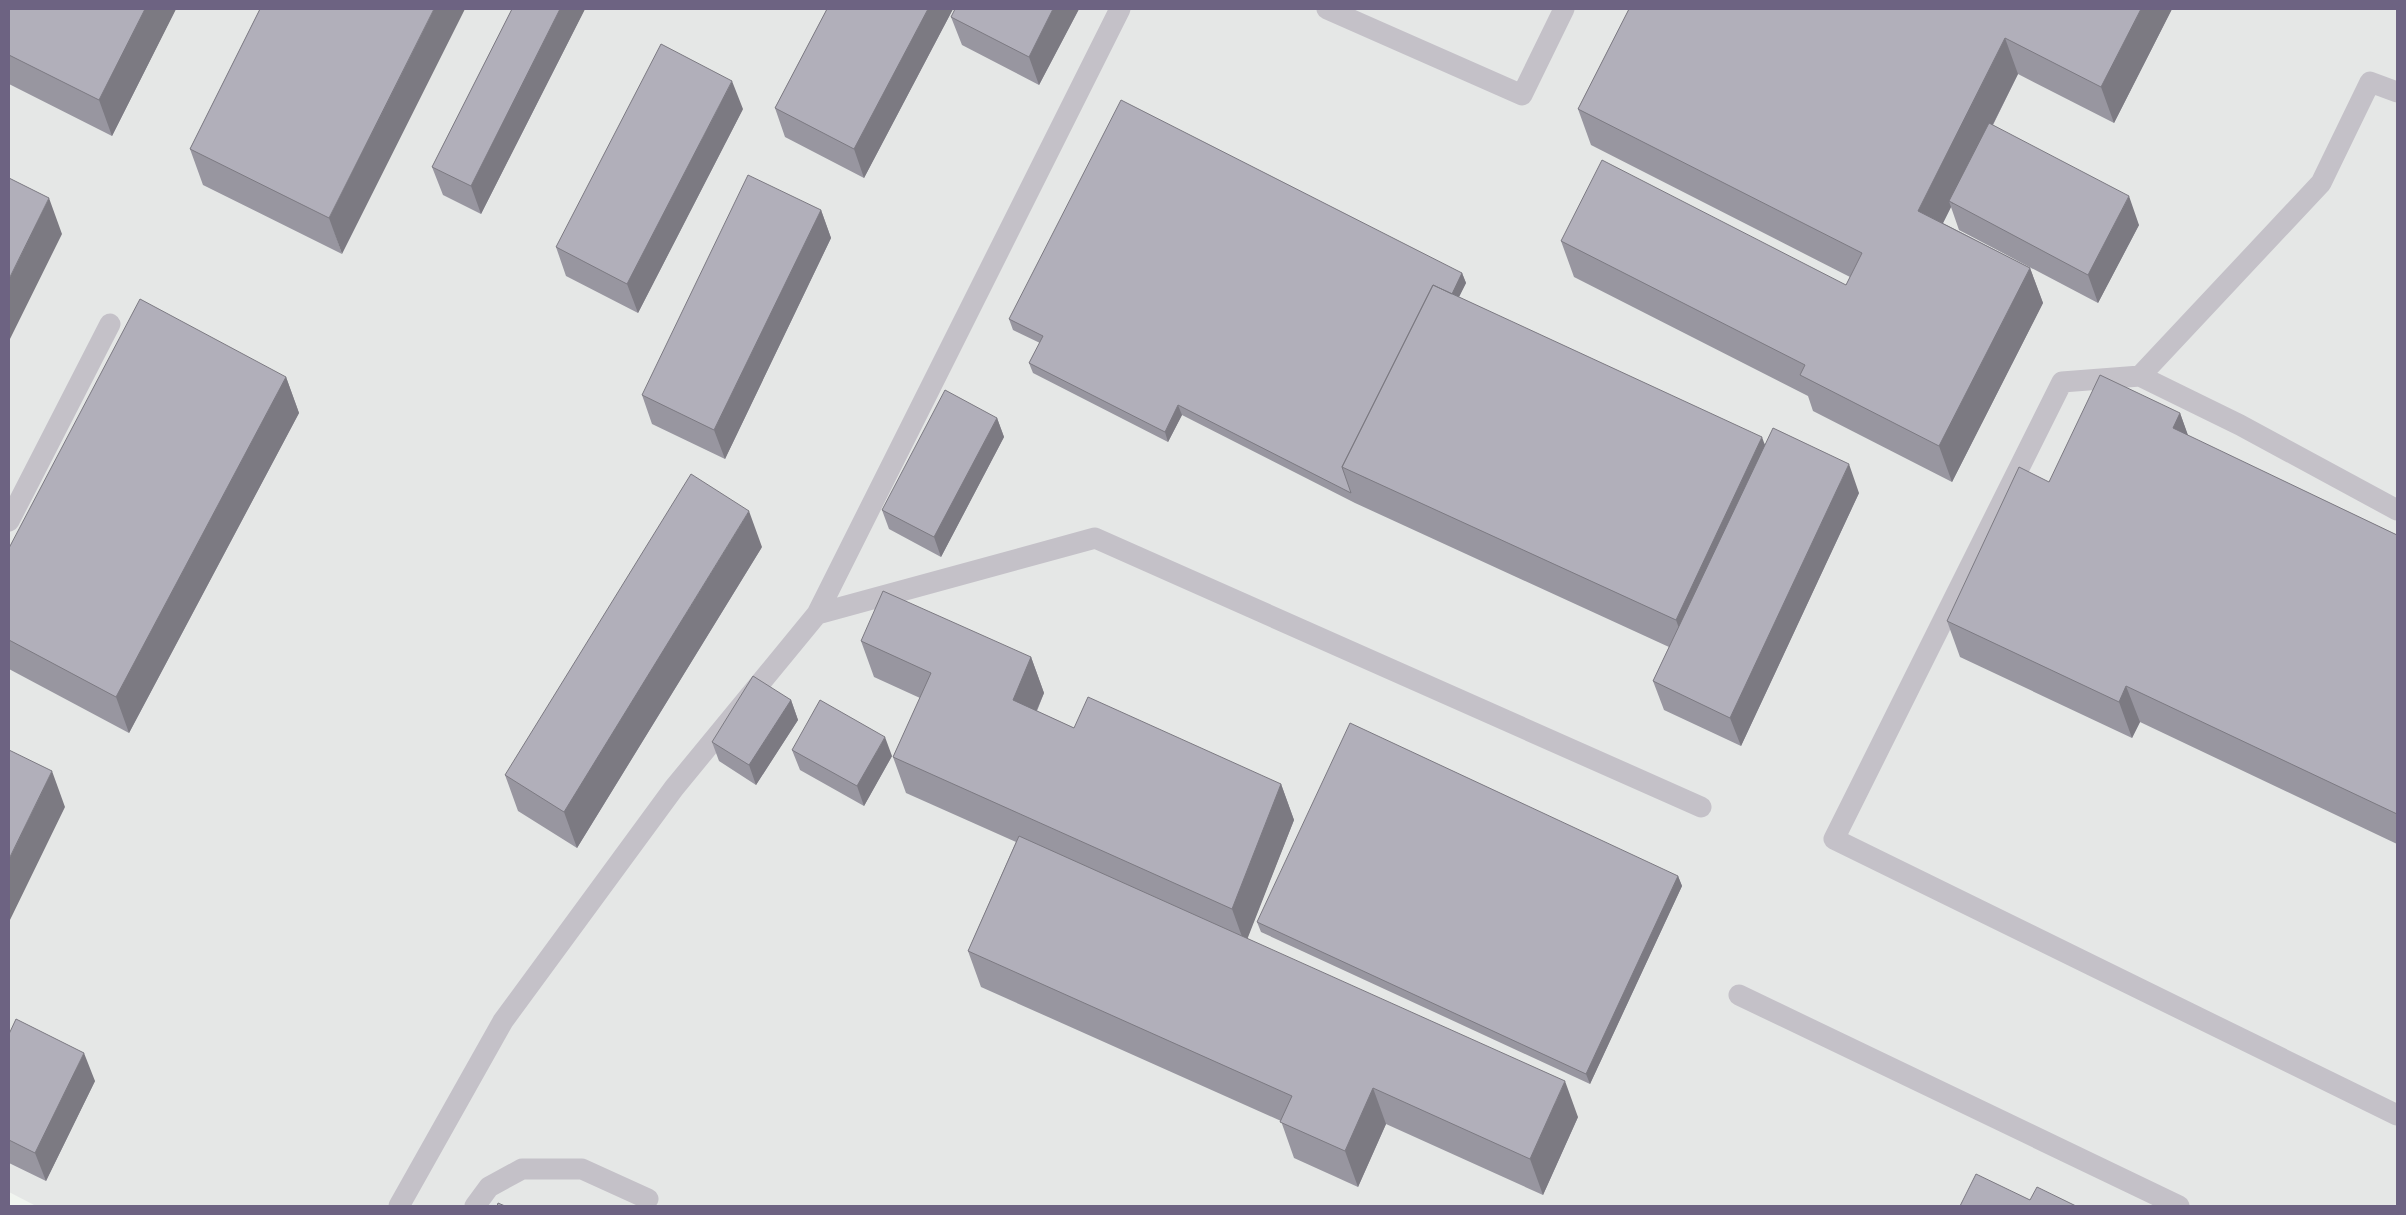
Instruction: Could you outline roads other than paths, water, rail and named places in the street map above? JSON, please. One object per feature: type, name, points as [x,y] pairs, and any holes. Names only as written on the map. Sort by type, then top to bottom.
[{"type":"lane","points":[[399,1206],[503,1021],[674,788],[817,614],[1120,9]]},
{"type":"lane","points":[[1327,9],[1522,95],[1564,9]]},
{"type":"lane","points":[[2140,376],[2321,183],[2370,82],[2397,92]]},
{"type":"lane","points":[[9,521],[110,324]]},
{"type":"lane","points":[[2397,510],[2240,425],[2140,376],[2062,382],[1834,839],[2397,1115]]},
{"type":"lane","points":[[817,614],[1095,538],[1702,807]]},
{"type":"lane","points":[[1739,996],[2179,1206]]},
{"type":"lane","points":[[475,1206],[489,1187],[522,1168],[582,1168],[648,1198]]}]
